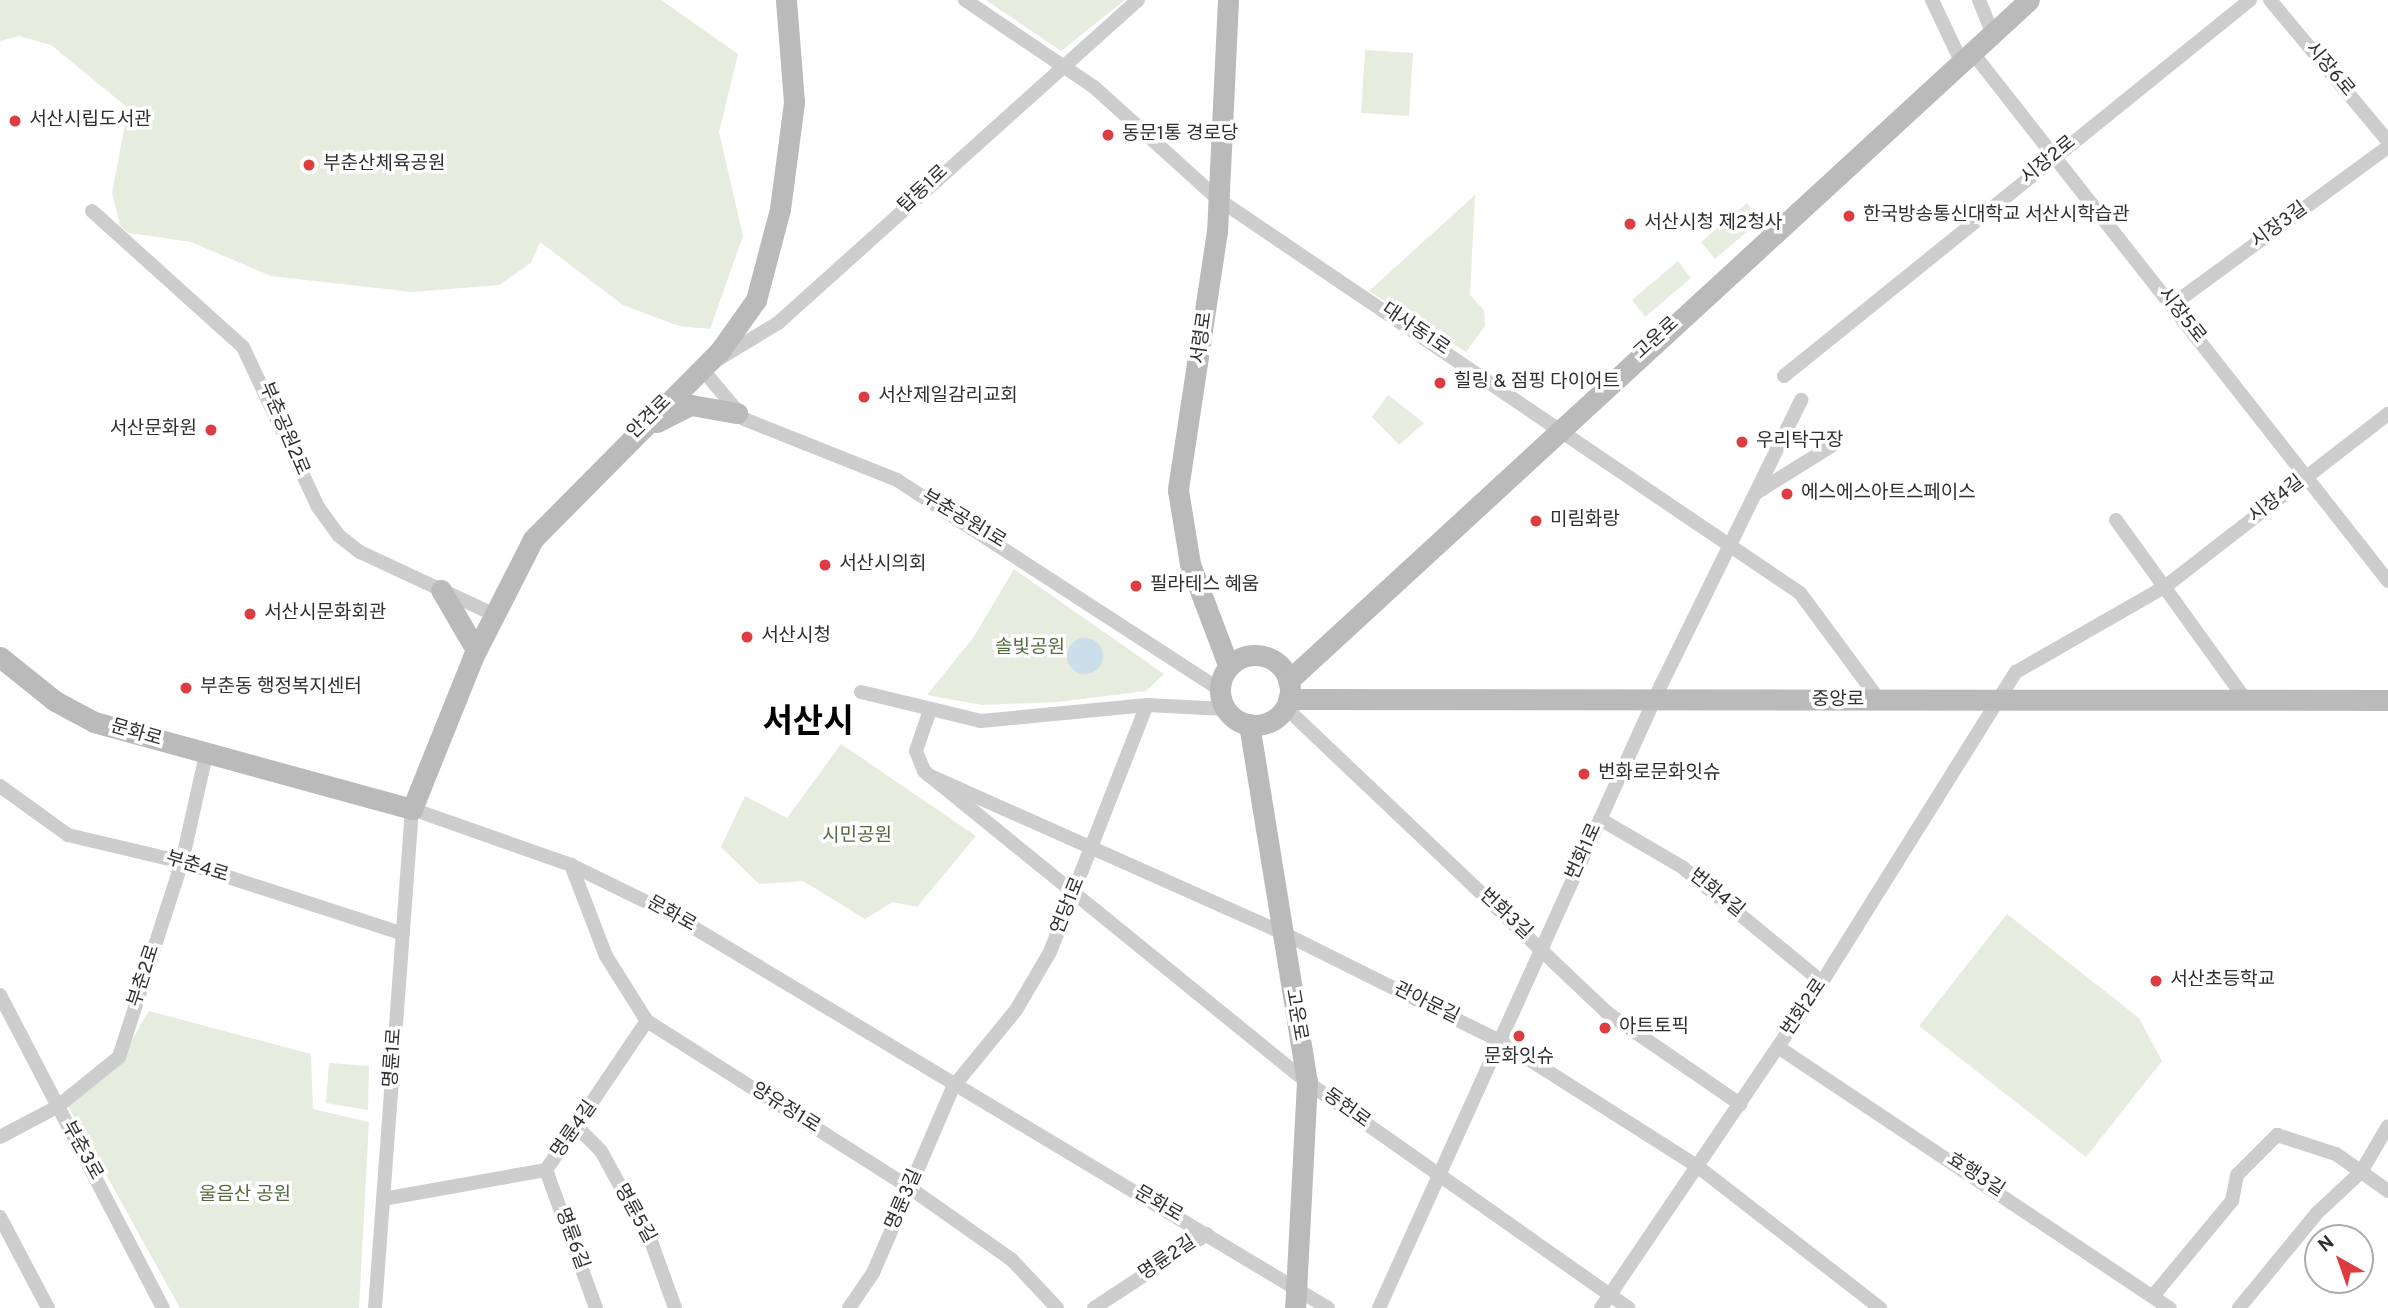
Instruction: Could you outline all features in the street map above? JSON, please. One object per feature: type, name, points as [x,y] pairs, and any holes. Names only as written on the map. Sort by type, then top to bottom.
[{"type":"street","name":"안견로","points":[[412,809],[476,650],[533,539],[643,424],[702,369],[751,309],[774,243],[795,87],[786,0]]},
{"type":"street","name":"대사동1로","points":[[965,0],[1064,65],[1218,199],[1562,428],[1800,593],[1880,701]]},
{"type":"street","name":"탑동1로","points":[[702,369],[778,323],[1138,0]]},
{"type":"street","name":"서령로","points":[[1228,0],[1218,199],[1179,506],[1190,564],[1229,667]]},
{"type":"street","name":"시장5로","points":[[1932,0],[1966,57],[2056,156],[2388,581]]},
{"type":"street","points":[[1979,0],[1992,33]]},
{"type":"street","name":"고운로","points":[[1295,1308],[1307,1082],[1249,724],[1269,721],[1287,696],[1562,428],[2029,0]]},
{"type":"street","name":"시장2로","points":[[1784,376],[2250,0]]},
{"type":"street","name":"시장6로","points":[[2270,0],[2388,141]]},
{"type":"street","name":"시장3길","points":[[2172,305],[2388,147]]},
{"type":"street","name":"부춘공원2로","points":[[92,211],[243,347],[331,527],[360,552],[494,614]]},
{"type":"street","name":"부춘공원1로","points":[[702,369],[737,413],[859,462],[940,505],[1223,700]]},
{"type":"street","name":"번화1로","points":[[1379,1308],[1654,700],[1801,400]]},
{"type":"street","points":[[643,424],[652,427],[691,405],[737,413]]},
{"type":"street","name":"시장4길","points":[[1997,701],[2016,672],[2165,586],[2388,414]]},
{"type":"street","points":[[1755,494],[1833,444]]},
{"type":"street","points":[[2116,520],[2246,700]]},
{"type":"street","points":[[441,590],[476,650]]},
{"type":"street","name":"문화로","points":[[0,657],[79,715],[206,755],[412,809],[571,865],[671,914],[953,1087],[1295,1285],[1328,1308]]},
{"type":"street","points":[[1223,700],[1229,667],[1245,657],[1264,657],[1287,696]]},
{"type":"street","points":[[861,692],[929,713],[995,720],[1223,700],[1249,724]]},
{"type":"street","name":"중앙로","points":[[1287,696],[1880,701],[2388,699]]},
{"type":"street","name":"번화3길","points":[[1287,696],[1606,1012],[1740,1104]]},
{"type":"street","name":"번화2로","points":[[1601,1308],[1822,982],[1997,701]]},
{"type":"street","name":"연당1로","points":[[953,1087],[1034,983],[1076,894],[1147,705]]},
{"type":"street","points":[[929,713],[915,756],[928,775],[1076,894]]},
{"type":"street","name":"부춘2로","points":[[0,1137],[57,1107],[119,1056],[182,862],[206,755]]},
{"type":"street","name":"관아문길","points":[[928,775],[1091,850],[1281,932],[1500,1041],[1697,1166],[1880,1308]]},
{"type":"street","name":"부춘4로","points":[[0,786],[68,835],[182,862],[403,934]]},
{"type":"street","name":"명륜1로","points":[[375,1308],[412,809]]},
{"type":"street","name":"번화4길","points":[[1600,819],[1682,867],[1822,982]]},
{"type":"street","name":"양유정1로","points":[[571,865],[606,956],[647,1021],[911,1188],[1012,1259],[1057,1308]]},
{"type":"street","name":"동헌로","points":[[1076,894],[1307,1082],[1628,1308]]},
{"type":"street","name":"부춘3로","points":[[0,995],[163,1308]]},
{"type":"street","name":"명륜4길","points":[[383,1199],[546,1170],[578,1128],[647,1021]]},
{"type":"street","name":"효행3길","points":[[1778,1047],[2170,1308]]},
{"type":"street","name":"명륜3길","points":[[849,1308],[873,1273],[953,1087]]},
{"type":"street","points":[[2239,1308],[2317,1213],[2361,1172],[2388,1126]]},
{"type":"street","name":"명륜5길","points":[[578,1128],[601,1151],[652,1244],[675,1308]]},
{"type":"street","points":[[2153,1296],[2232,1201],[2237,1175],[2277,1135],[2336,1154],[2388,1191]]},
{"type":"street","name":"명륜6길","points":[[546,1170],[596,1308]]},
{"type":"street","points":[[0,1217],[48,1308]]},
{"type":"street","name":"명륜2길","points":[[1094,1308],[1206,1234]]},
{"type":"green space","points":[[0,0],[661,0],[738,54],[719,132],[743,236],[710,329],[679,326],[623,305],[540,242],[531,263],[499,285],[412,292],[271,276],[191,242],[129,233],[120,226],[112,193],[128,108],[51,45],[19,36],[0,41]]},
{"type":"green space","points":[[986,0],[1125,0],[1061,51]]},
{"type":"green space","points":[[1365,50],[1413,53],[1409,116],[1361,113]]},
{"type":"green space","points":[[1475,195],[1470,295],[1484,310],[1485,326],[1466,352],[1369,291]]},
{"type":"green space","points":[[1747,203],[1761,220],[1715,259],[1701,242]]},
{"type":"green space","points":[[1678,261],[1691,278],[1645,317],[1632,300]]},
{"type":"green space","points":[[1388,395],[1424,423],[1399,445],[1372,417]]},
{"type":"green space","name":"솔빛공원","points":[[1014,569],[1164,674],[1146,691],[1058,702],[982,705],[927,695],[973,638]]},
{"type":"green space","name":"시민공원","points":[[841,744],[976,836],[917,907],[893,902],[865,919],[803,881],[759,884],[721,847],[745,796],[787,818]]},
{"type":"green space","points":[[2007,914],[2139,1018],[2162,1061],[2086,1157],[1919,1026]]},
{"type":"green space","name":"울음산 공원","points":[[149,1011],[311,1054],[313,1109],[369,1122],[359,1308],[180,1308],[67,1104],[117,1065]]},
{"type":"green space","points":[[329,1063],[369,1066],[368,1110],[326,1103]]},
{"type":"water","points":[[1085,638],[1097,644],[1103,656],[1097,668],[1085,674],[1073,668],[1067,656],[1073,644]]},
{"type":"place","name":"서산시립도서관","points":[[15,121]]},
{"type":"place","name":"동문1통 경로당","points":[[1108,135]]},
{"type":"place","name":"부춘산체육공원","points":[[309,165]]},
{"type":"place","name":"한국방송통신대학교 서산시학습관","points":[[1849,216]]},
{"type":"place","name":"서산시청 제2청사","points":[[1630,224]]},
{"type":"place","name":"힐링 & 점핑 다이어트","points":[[1440,383]]},
{"type":"place","name":"서산제일감리교회","points":[[864,397]]},
{"type":"place","name":"서산문화원","points":[[211,430]]},
{"type":"place","name":"우리탁구장","points":[[1742,442]]},
{"type":"place","name":"에스에스아트스페이스","points":[[1787,494]]},
{"type":"place","name":"미림화랑","points":[[1536,521]]},
{"type":"place","name":"서산시의회","points":[[825,565]]},
{"type":"place","name":"필라테스 혜움","points":[[1136,586]]},
{"type":"place","name":"서산시문화회관","points":[[250,614]]},
{"type":"place","name":"서산시청","points":[[747,637]]},
{"type":"place","name":"부춘동 행정복지센터","points":[[186,688]]},
{"type":"place","name":"번화로문화잇슈","points":[[1584,774]]},
{"type":"place","name":"서산초등학교","points":[[2156,981]]},
{"type":"place","name":"아트토픽","points":[[1605,1028]]},
{"type":"place","name":"문화잇슈","points":[[1519,1036]]},
{"type":"district","name":"서산시","points":[[808,725]]}]
